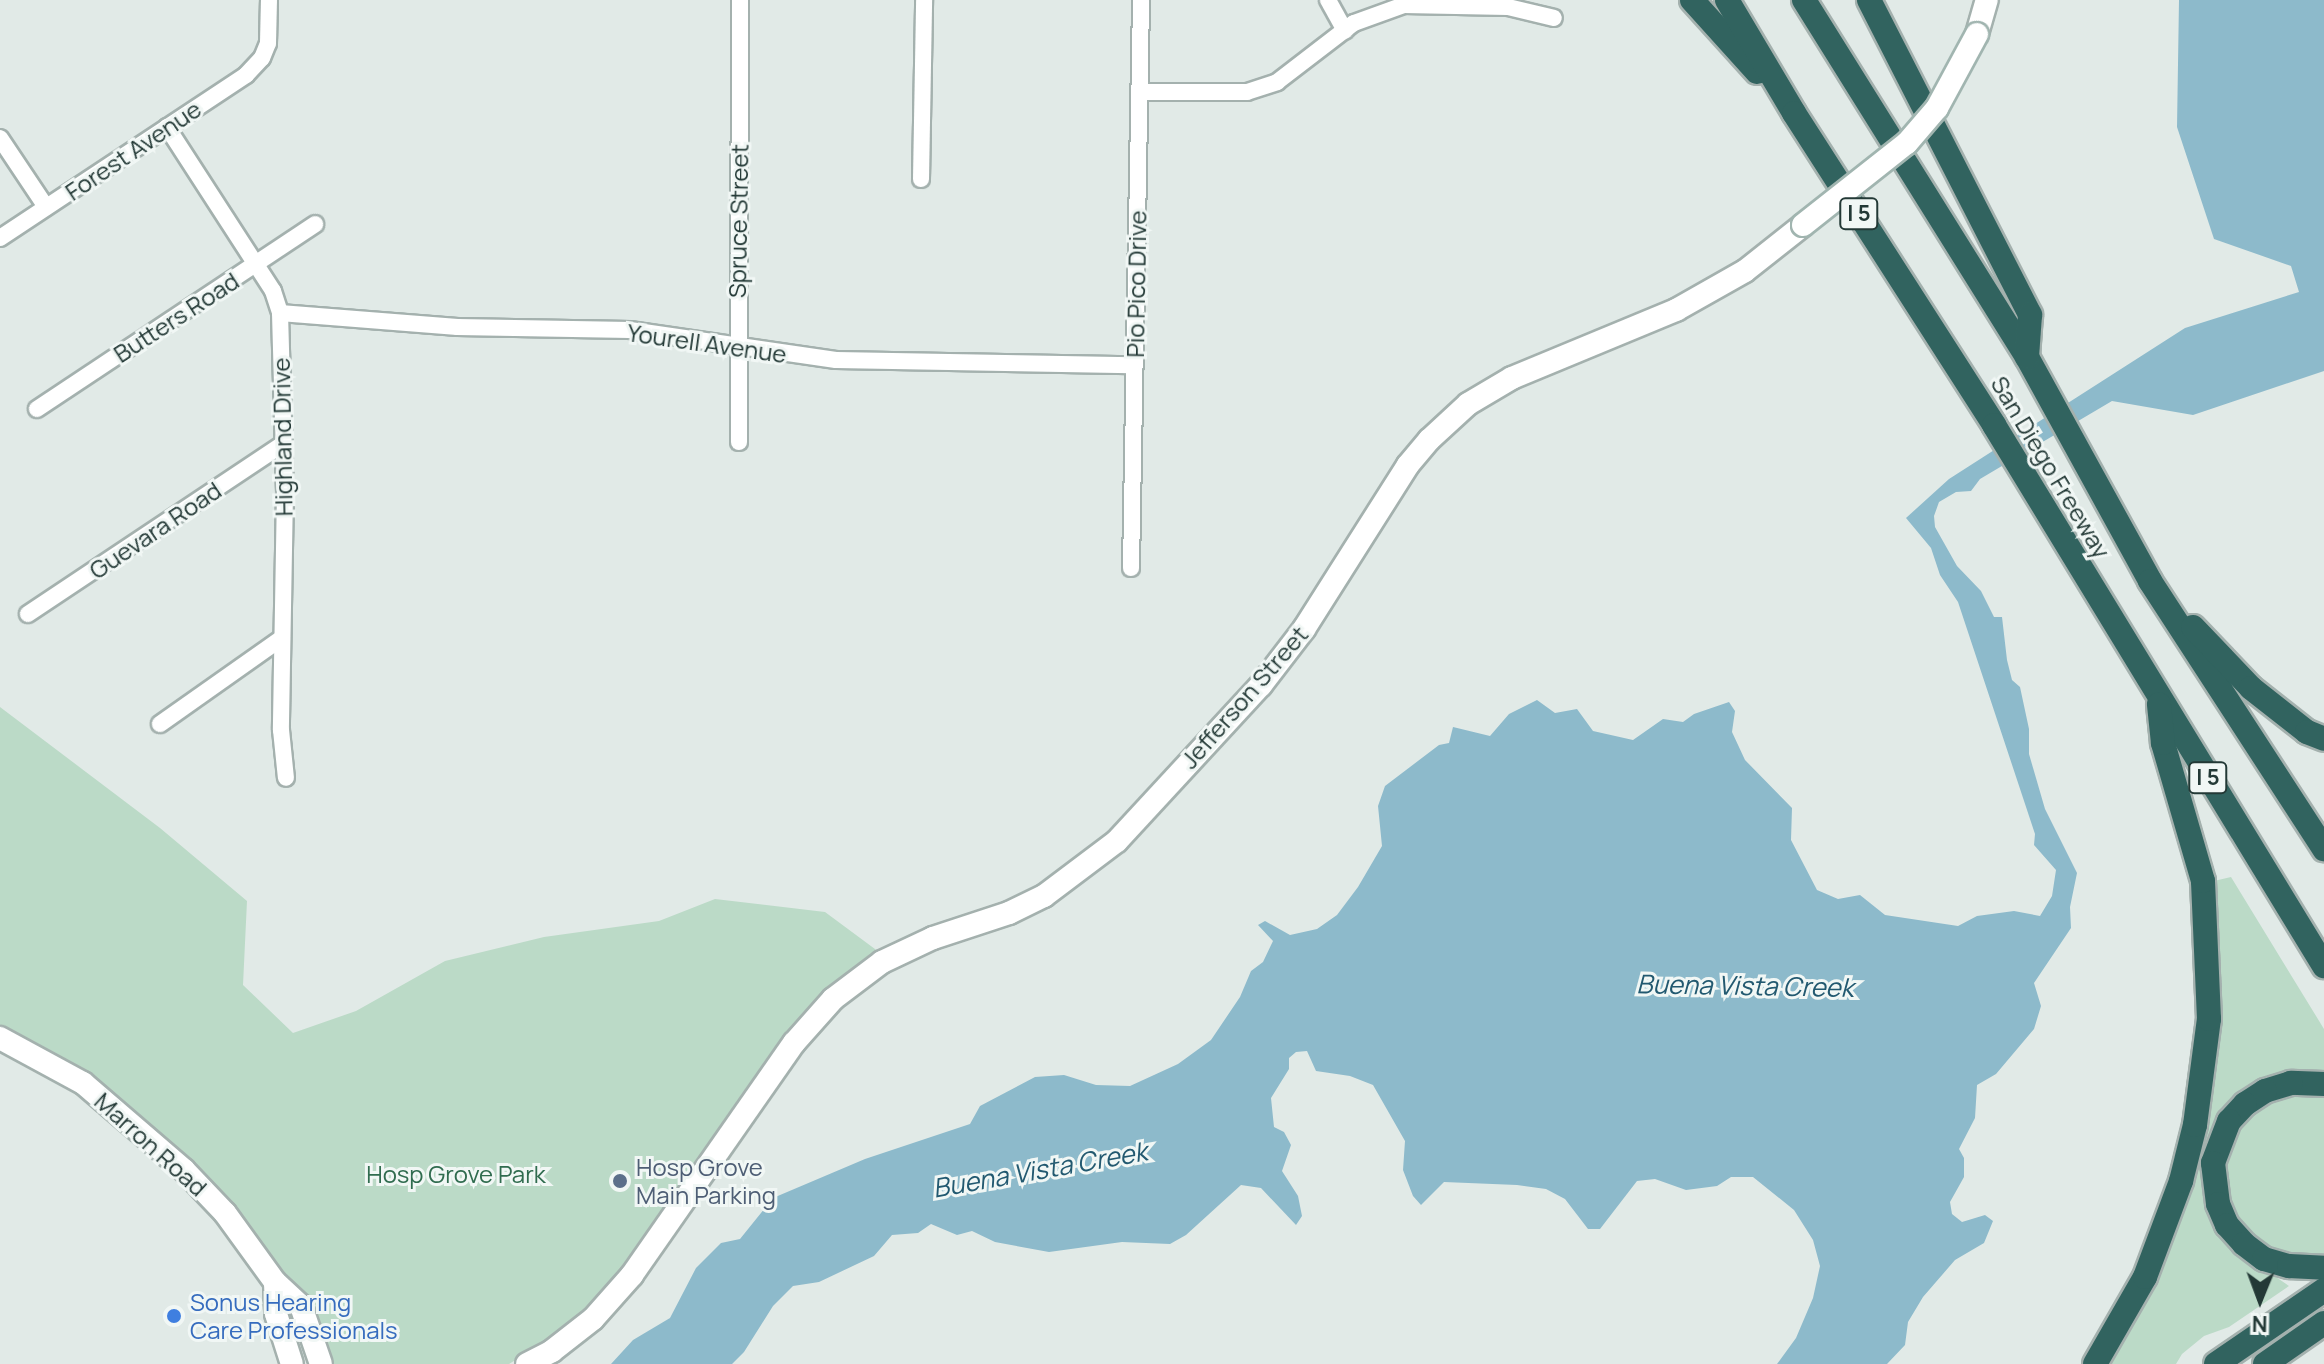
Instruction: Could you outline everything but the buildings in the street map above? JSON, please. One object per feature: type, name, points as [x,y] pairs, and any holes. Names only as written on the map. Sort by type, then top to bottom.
[{"type":"highway","points":[[1692,0],[1794,113]]},
{"type":"highway","name":"San Diego Freeway","points":[[1727,0],[1794,113],[1994,425],[2324,966]]},
{"type":"highway","name":"San Diego Freeway","points":[[1804,0],[2027,357],[2150,581],[2324,849]]},
{"type":"highway","points":[[1869,0],[2030,315],[2027,357]]},
{"type":"highway","points":[[2150,581],[2251,688],[2307,732],[2324,739]]},
{"type":"highway","points":[[2095,1364],[2145,1277],[2176,1195],[2195,1125],[2209,1019],[2203,881],[2163,743],[2157,694]]},
{"type":"highway","points":[[2324,1084],[2291,1083],[2265,1091],[2245,1104],[2224,1132],[2213,1173],[2223,1215],[2244,1244],[2264,1259],[2289,1266],[2324,1268]]},
{"type":"highway","points":[[2216,1364],[2324,1290]]},
{"type":"highway","points":[[2265,1364],[2324,1323]]},
{"type":"main road","name":"Jefferson Street","points":[[527,1364],[552,1351],[593,1319],[632,1275],[794,1043],[833,999],[882,962],[1044,896],[1117,841],[1261,685],[1304,629],[1408,465],[1429,440],[1468,404],[1512,378],[1676,310],[1745,271],[1907,143],[1937,108],[1977,34],[1987,0]]},
{"type":"main road","name":"Marron Road","points":[[0,1038],[70,1075],[112,1105],[184,1170],[225,1213],[275,1282],[301,1306],[321,1364]]},
{"type":"main road","points":[[275,1282],[276,1314],[292,1364]]},
{"type":"street","name":"Forest Avenue","points":[[0,238],[246,75],[262,58],[268,43],[269,0]]},
{"type":"street","name":"Spruce Street","points":[[739,442],[740,0]]},
{"type":"street","points":[[921,179],[924,0]]},
{"type":"street","name":"Pio Pico Drive","points":[[1131,568],[1141,0]]},
{"type":"street","points":[[1328,0],[1345,31]]},
{"type":"street","points":[[1140,92],[1247,92],[1277,82],[1354,23],[1404,5],[1508,7],[1554,18]]},
{"type":"street","name":"Highland Drive","points":[[167,127],[273,291],[280,313],[281,445],[285,492],[281,730],[286,778]]},
{"type":"street","points":[[0,138],[46,207]]},
{"type":"street","name":"Butters Road","points":[[37,409],[315,224]]},
{"type":"street","name":"Yourell Avenue","points":[[280,313],[457,327],[630,330],[737,349],[836,360],[1135,365]]},
{"type":"street","name":"Guevara Road","points":[[28,614],[281,445]]},
{"type":"street","points":[[160,724],[282,638]]},
{"type":"green space","name":"Hosp Grove Park","points":[[0,707],[160,828],[247,901],[243,985],[293,1033],[356,1011],[445,961],[544,937],[659,921],[715,899],[825,912],[879,952],[622,1275],[576,1323],[509,1364],[316,1364],[295,1306],[232,1210],[0,1031]]},
{"type":"green space","points":[[2231,877],[2324,1029],[2324,1076],[2215,1128],[2238,1251],[2289,1286],[2229,1327],[2204,1336],[2182,1354],[2176,1364],[2106,1364],[2175,1222],[2180,1223],[2202,1150],[2220,1039],[2220,945],[2214,881]]},
{"type":"green space","points":[[2289,1092],[2324,1094],[2324,1258],[2297,1259],[2268,1250],[2251,1239],[2229,1208],[2222,1167],[2244,1116]]},
{"type":"water","name":"Buena Vista Creek","points":[[2179,0],[2324,0],[2324,371],[2193,415],[2112,401],[1980,479],[1971,491],[1956,492],[1939,502],[1934,516],[1935,527],[1957,566],[1981,591],[1994,617],[2002,617],[2007,660],[2012,680],[2020,687],[2029,729],[2029,754],[2045,809],[2077,873],[2070,907],[2071,928],[2034,983],[2041,1006],[2034,1029],[1996,1074],[1977,1085],[1975,1118],[1959,1149],[1964,1158],[1964,1177],[1950,1202],[1952,1214],[1962,1222],[1985,1215],[1993,1221],[1984,1243],[1955,1260],[1923,1297],[1908,1322],[1905,1345],[1887,1364],[1777,1364],[1796,1338],[1813,1298],[1820,1266],[1813,1240],[1794,1210],[1753,1177],[1731,1177],[1717,1186],[1686,1190],[1655,1179],[1637,1181],[1600,1229],[1588,1229],[1565,1199],[1546,1189],[1517,1185],[1444,1182],[1421,1205],[1413,1196],[1403,1170],[1405,1141],[1373,1085],[1350,1076],[1316,1071],[1307,1051],[1296,1052],[1289,1058],[1289,1069],[1271,1098],[1274,1127],[1284,1132],[1291,1145],[1282,1171],[1298,1196],[1302,1216],[1296,1225],[1261,1188],[1241,1185],[1186,1235],[1170,1244],[1122,1242],[1049,1252],[995,1242],[972,1231],[957,1235],[931,1224],[918,1233],[892,1235],[874,1256],[819,1282],[793,1286],[773,1306],[744,1352],[732,1364],[611,1364],[633,1340],[670,1318],[696,1268],[721,1243],[740,1239],[773,1198],[865,1159],[970,1124],[980,1106],[1035,1077],[1064,1075],[1096,1085],[1130,1086],[1178,1064],[1211,1040],[1240,997],[1251,971],[1263,962],[1273,941],[1258,925],[1265,921],[1290,935],[1317,929],[1337,915],[1358,887],[1382,846],[1378,806],[1385,786],[1439,745],[1449,743],[1453,727],[1490,736],[1509,714],[1537,700],[1555,713],[1577,709],[1593,731],[1633,740],[1663,719],[1683,722],[1694,714],[1729,702],[1735,711],[1732,732],[1745,760],[1792,808],[1791,840],[1817,890],[1838,899],[1860,895],[1885,915],[1958,926],[1977,916],[2014,911],[2040,916],[2052,896],[2056,870],[2034,845],[2035,834],[1958,602],[1940,575],[1931,548],[1906,518],[1949,479],[2185,328],[2299,292],[2291,266],[2214,239],[2177,127]]},
{"type":"place","name":"Hosp Grove Main Parking","points":[[620,1181]]},
{"type":"place","name":"Sonus Hearing Care Professionals","points":[[174,1316]]}]
